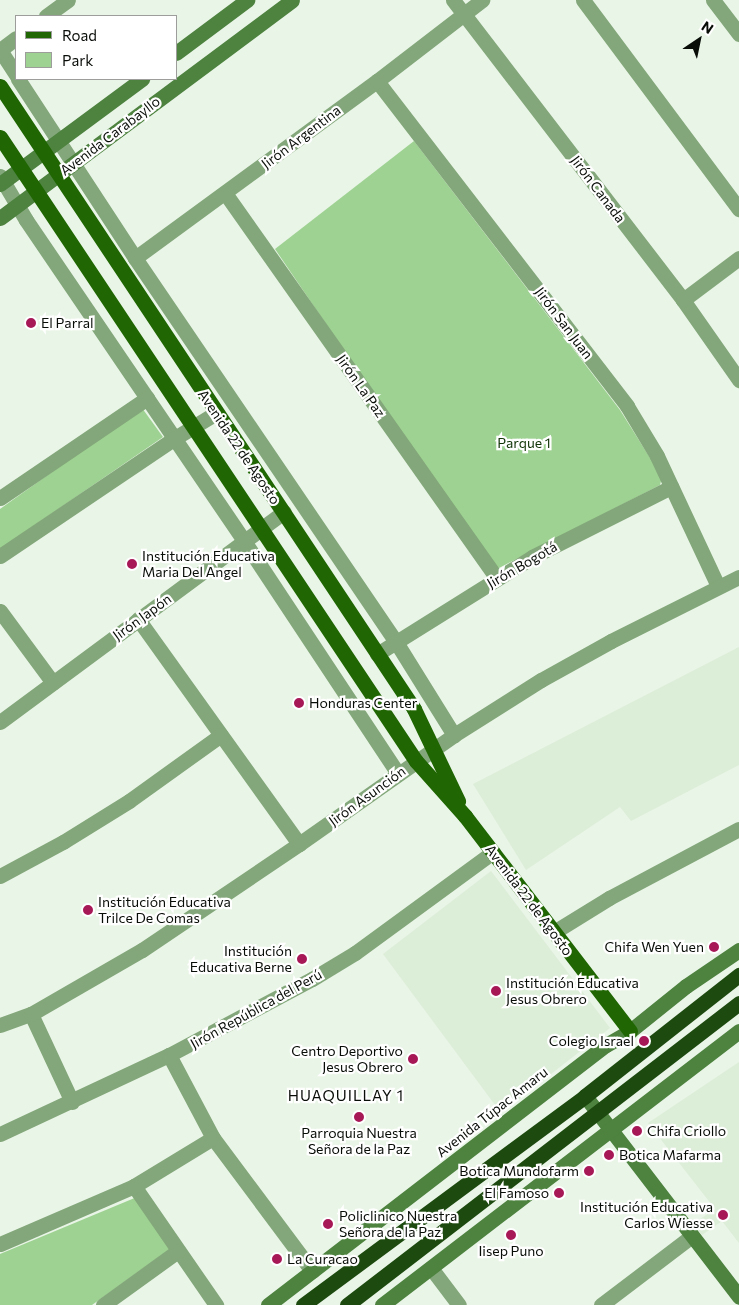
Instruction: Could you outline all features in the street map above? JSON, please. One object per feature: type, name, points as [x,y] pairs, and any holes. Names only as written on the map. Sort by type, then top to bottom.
[{"type":"highway","points":[[303,1305],[585,1096],[739,975]]},
{"type":"highway","points":[[347,1305],[739,1003]]},
{"type":"main road","points":[[178,52],[247,0]]},
{"type":"main road","name":"Avenida Carabayllo","points":[[0,218],[292,0]]},
{"type":"main road","name":"Avenida Carabayllo","points":[[1,181],[21,169],[141,80]]},
{"type":"main road","name":"Avenida 22 de Agosto","points":[[0,86],[414,709],[435,748],[465,816]]},
{"type":"main road","name":"Avenida 22 de Agosto","points":[[0,137],[416,761],[465,816],[630,1031]]},
{"type":"main road","name":"Avenida Túpac Amaru","points":[[268,1305],[606,1045],[630,1031],[686,986],[739,950]]},
{"type":"main road","points":[[382,1305],[739,1030]]},
{"type":"main road","points":[[585,1096],[739,1297]]},
{"type":"street","points":[[47,15],[68,0]]},
{"type":"street","name":"Jirón Canada","points":[[453,0],[683,300],[739,380]]},
{"type":"street","name":"Jirón Argentina","points":[[135,258],[377,81],[482,0]]},
{"type":"street","points":[[583,0],[739,209]]},
{"type":"street","points":[[713,0],[739,34]]},
{"type":"street","points":[[15,39],[0,50],[15,73]]},
{"type":"street","name":"Avenida 22 de Agosto","points":[[19,80],[135,258],[396,642],[454,735]]},
{"type":"street","name":"Jirón San Juan","points":[[377,81],[627,406],[657,456],[718,586]]},
{"type":"street","points":[[1,181],[244,541],[398,774]]},
{"type":"street","name":"Jirón La Paz","points":[[226,193],[497,579]]},
{"type":"street","points":[[683,300],[739,258]]},
{"type":"street","points":[[0,498],[147,398]]},
{"type":"street","points":[[0,556],[174,438],[216,413]]},
{"type":"street","name":"Jirón Bogotá","points":[[378,654],[532,557],[671,487]]},
{"type":"street","name":"Jirón Japón","points":[[0,722],[284,512]]},
{"type":"street","name":"Jirón Asunción","points":[[0,1025],[31,1014],[142,950],[299,844],[454,735],[541,680],[603,645],[739,577]]},
{"type":"street","points":[[0,612],[53,683]]},
{"type":"street","points":[[138,619],[299,844]]},
{"type":"street","points":[[0,876],[63,842],[129,801],[221,735]]},
{"type":"street","points":[[554,932],[609,898],[739,829]]},
{"type":"street","name":"Jirón República del Perú","points":[[0,1134],[72,1102],[229,1025],[355,953],[493,852]]},
{"type":"street","points":[[31,1014],[72,1102]]},
{"type":"street","points":[[169,1055],[213,1138],[312,1271]]},
{"type":"street","points":[[0,1244],[134,1186],[213,1138]]},
{"type":"street","points":[[134,1186],[216,1305]]},
{"type":"street","points":[[601,1305],[692,1236]]},
{"type":"street","points":[[103,1305],[178,1251]]},
{"type":"street","points":[[431,1268],[459,1305]]},
{"type":"shaded area","points":[[739,647],[739,765],[631,821],[620,807],[526,870],[473,784]]},
{"type":"shaded area","name":"Institución Educativa Jesus Obrero","points":[[491,871],[610,1028],[501,1113],[383,954]]},
{"type":"shaded area","points":[[739,1062],[739,1243],[722,1221],[702,1235],[693,1224],[715,1209],[648,1123]]},
{"type":"green space","name":"Parque 1","points":[[414,141],[620,410],[662,477],[660,485],[499,568],[490,565],[275,249]]},
{"type":"green space","points":[[142,408],[163,437],[0,549],[0,509]]},
{"type":"green space","points":[[137,1197],[170,1249],[92,1305],[0,1305],[0,1254]]},
{"type":"place","name":"El Parral","points":[[31,323]]},
{"type":"place","name":"Institución Educativa Maria Del Angel","points":[[132,564]]},
{"type":"place","name":"Honduras Center","points":[[299,703]]},
{"type":"place","name":"Institución Educativa Trilce De Comas","points":[[88,910]]},
{"type":"place","name":"Chifa Wen Yuen","points":[[714,947]]},
{"type":"place","name":"Institución Educativa Berne","points":[[302,959]]},
{"type":"place","name":"Institución Educativa Jesus Obrero","points":[[496,991]]},
{"type":"place","name":"Colegio Israel","points":[[644,1041]]},
{"type":"place","name":"Centro Deportivo Jesus Obrero","points":[[413,1059]]},
{"type":"place","name":"Parroquia Nuestra Señora de la Paz","points":[[359,1117]]},
{"type":"place","name":"Chifa Criollo","points":[[637,1131]]},
{"type":"place","name":"Botica Mafarma","points":[[609,1155]]},
{"type":"place","name":"Botica Mundofarm","points":[[589,1171]]},
{"type":"place","name":"El Famoso","points":[[559,1193]]},
{"type":"place","name":"Institución Educativa Carlos Wiesse","points":[[723,1215]]},
{"type":"place","name":"Policlinico Nuestra Señora de la Paz","points":[[328,1224]]},
{"type":"place","name":"Iisep Puno","points":[[511,1235]]},
{"type":"place","name":"La Curacao","points":[[277,1259]]},
{"type":"district","name":"HUAQUILLAY 1","points":[[346,1096]]}]
